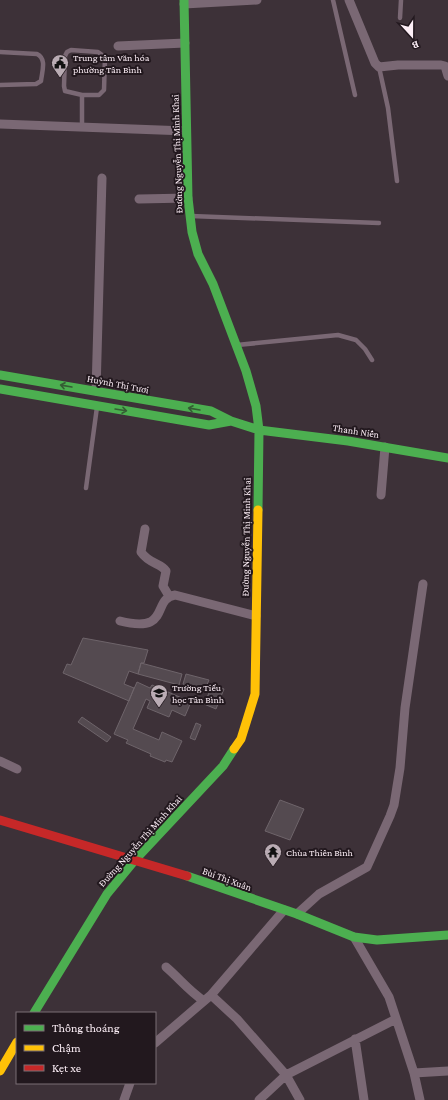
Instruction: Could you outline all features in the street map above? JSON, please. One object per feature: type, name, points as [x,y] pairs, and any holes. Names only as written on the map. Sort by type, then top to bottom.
[{"type":"main road","name":"Đường Nguyễn Thị Minh Khai","points":[[35,1012],[107,894],[135,860],[222,766],[241,739],[255,694],[257,652],[256,616],[259,430],[256,406],[246,371],[213,284],[198,254],[190,216],[186,131],[184,2]]},
{"type":"main road","name":"Huỳnh Thị Tươi","points":[[0,375],[211,412],[231,421],[259,430]]},
{"type":"main road","name":"Huỳnh Thị Tươi","points":[[0,390],[210,425],[231,421]]},
{"type":"main road","points":[[150,414],[151,401]]},
{"type":"main road","name":"Thanh Niên","points":[[259,430],[282,431],[448,458]]},
{"type":"main road","name":"Bùi Thị Xuân","points":[[0,820],[197,879],[297,914],[354,937],[377,940],[448,935]]},
{"type":"main road","points":[[0,1071],[16,1044]]},
{"type":"street","points":[[184,2],[257,0]]},
{"type":"street","points":[[349,0],[379,67],[398,65],[441,65],[445,66],[448,76]]},
{"type":"street","points":[[118,46],[185,42]]},
{"type":"street","points":[[0,124],[186,131]]},
{"type":"street","points":[[96,391],[102,178]]},
{"type":"street","points":[[139,199],[188,198]]},
{"type":"street","points":[[381,495],[385,447]]},
{"type":"street","points":[[145,529],[141,552],[145,558],[164,567],[166,571],[163,586],[169,596]]},
{"type":"street","points":[[297,914],[319,894],[367,867],[390,816],[394,805],[399,776],[405,708],[423,584]]},
{"type":"street","points":[[120,621],[135,625],[143,625],[152,622],[158,617],[165,600],[169,596],[184,596],[256,616]]},
{"type":"street","points":[[0,761],[17,769]]},
{"type":"street","points":[[156,1043],[207,998],[284,910]]},
{"type":"street","points":[[354,937],[389,997],[414,1073],[420,1100]]},
{"type":"street","points":[[166,967],[178,977],[187,988],[207,998],[237,1019],[286,1075],[300,1100]]},
{"type":"street","points":[[259,1100],[286,1075],[396,1019]]},
{"type":"street","points":[[355,1039],[364,1100]]},
{"type":"street","points":[[414,1073],[448,1071]]},
{"type":"street","points":[[124,1100],[130,1084]]},
{"type":"lane","points":[[333,0],[355,95]]},
{"type":"lane","points":[[400,18],[401,0]]},
{"type":"lane","points":[[71,50],[98,52],[105,57],[104,90],[99,96],[82,95],[65,91],[64,86],[67,52],[71,50]]},
{"type":"lane","points":[[0,52],[37,54],[41,56],[44,61],[41,81],[36,84],[0,85]]},
{"type":"lane","points":[[379,67],[388,108],[397,181]]},
{"type":"lane","points":[[82,95],[82,127]]},
{"type":"lane","points":[[190,216],[379,223]]},
{"type":"lane","points":[[235,345],[338,334],[356,340],[365,349],[372,360]]},
{"type":"lane","points":[[86,488],[97,406]]},
{"type":"building","points":[[83,638],[148,650],[144,663],[141,663],[138,674],[129,671],[124,684],[134,688],[129,701],[63,673],[67,664],[71,665]]},
{"type":"building","points":[[141,663],[182,674],[179,685],[138,674]]},
{"type":"building","points":[[186,674],[209,680],[204,692],[183,684]]},
{"type":"building","points":[[137,682],[150,688],[152,685],[191,702],[185,716],[172,710],[169,717],[147,708],[150,701],[146,699],[133,729],[159,740],[162,732],[182,741],[172,762],[166,760],[165,762],[150,756],[151,754],[126,743],[128,740],[114,734]]},
{"type":"building","points":[[213,684],[224,689],[216,709],[204,704]]},
{"type":"building","points":[[82,717],[111,737],[107,742],[78,722]]},
{"type":"building","points":[[196,723],[201,725],[195,740],[190,738]]},
{"type":"building","points":[[280,800],[304,809],[290,840],[265,831]]},
{"type":"traffic: fast","points":[[184,0],[188,198],[192,232],[198,254],[213,284],[246,371],[256,406],[259,430],[258,510]]},
{"type":"traffic: fast","points":[[0,375],[211,411],[231,421],[259,430],[348,441],[448,458]]},
{"type":"traffic: fast","points":[[0,389],[209,425],[231,421]]},
{"type":"traffic: fast","points":[[35,1012],[107,894],[135,860],[223,766],[234,749]]},
{"type":"traffic: fast","points":[[187,876],[297,914],[354,937],[377,940],[448,935]]},
{"type":"traffic: slow","points":[[234,749],[241,739],[255,694],[258,510]]},
{"type":"traffic: slow","points":[[0,1071],[16,1044]]},
{"type":"traffic: jam","points":[[0,820],[187,876]]},
{"type":"place","name":"Trung tâm Văn hóa phường Tân Bình","points":[[60,78]]},
{"type":"place","name":"Trường Tiểu học Tân Bình","points":[[159,708]]},
{"type":"place","name":"Chùa Thiên Bình","points":[[273,867]]}]
